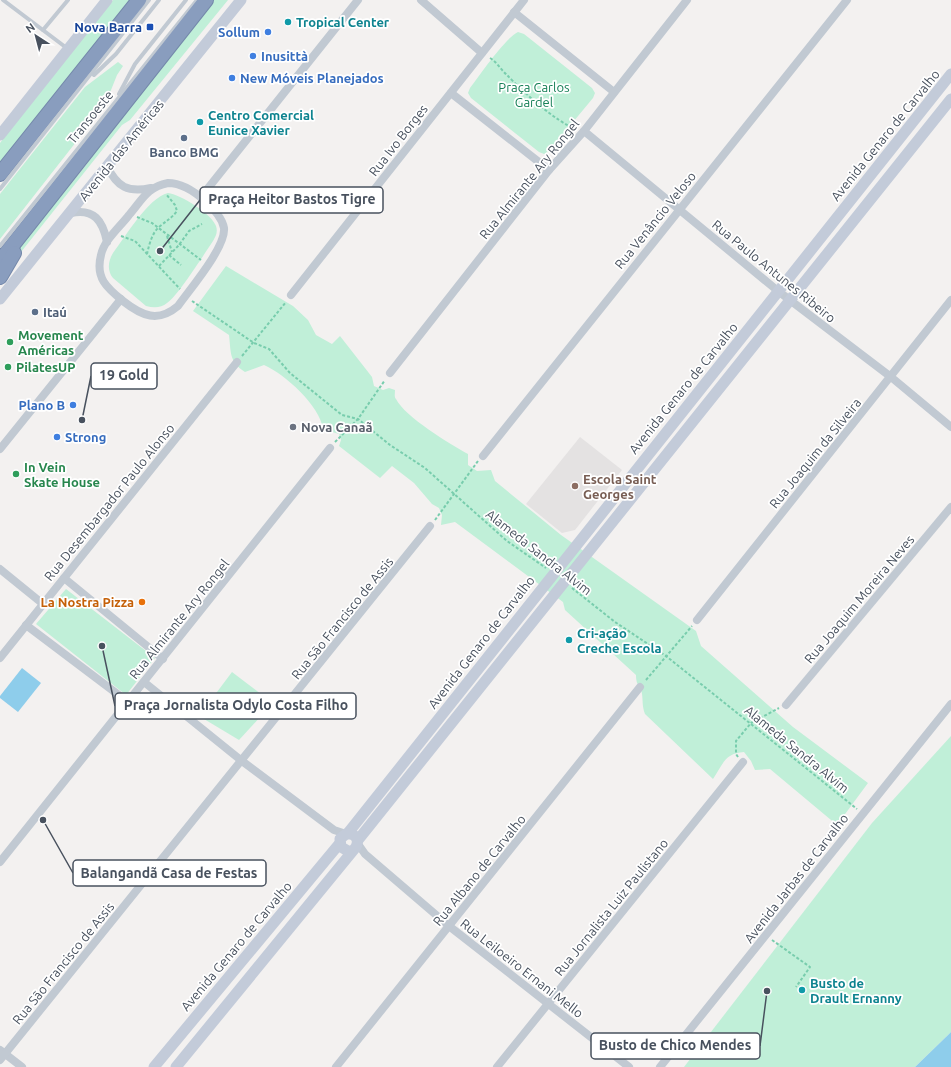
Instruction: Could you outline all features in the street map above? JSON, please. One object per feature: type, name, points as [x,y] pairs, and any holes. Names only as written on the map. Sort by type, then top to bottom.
[{"type":"highway","points":[[0,174],[140,0]]},
{"type":"highway","name":"Avenida das Américas","points":[[0,261],[206,0]]},
{"type":"highway","points":[[0,277],[10,258],[22,243],[27,227]]},
{"type":"street","points":[[0,135],[107,0]]},
{"type":"street","name":"Avenida das Américas","points":[[0,299],[71,213],[241,0]]},
{"type":"street","points":[[200,197],[358,0]]},
{"type":"street","points":[[421,0],[482,53]]},
{"type":"street","name":"Rua Ivo Borges","points":[[291,294],[524,0]]},
{"type":"street","name":"Rua Almirante Ary Rongel","points":[[390,373],[549,170],[584,131],[687,0]]},
{"type":"street","name":"Rua Venâncio Veloso","points":[[483,456],[678,209],[847,0]]},
{"type":"street","points":[[514,12],[614,92]]},
{"type":"street","name":"Avenida Genaro de Carvalho","points":[[154,1067],[553,574],[951,74]]},
{"type":"street","points":[[451,92],[549,170]]},
{"type":"street","name":"Avenida Genaro de Carvalho","points":[[176,1067],[355,846],[586,554],[951,99]]},
{"type":"street","name":"Rua Paulo Antunes Ribeiro","points":[[584,131],[778,291],[891,377],[951,427]]},
{"type":"street","points":[[107,166],[112,176],[123,187],[130,190],[140,191],[150,188],[168,183],[178,184],[200,197],[219,217],[224,228],[222,242],[208,265],[185,296],[173,310],[155,316],[136,311],[107,288],[101,276],[100,256],[107,242],[150,188]]},
{"type":"street","points":[[71,213],[86,211],[97,218],[105,231],[107,242]]},
{"type":"street","points":[[0,449],[121,299]]},
{"type":"street","name":"Rua Joaquim da Silveira","points":[[697,620],[951,300]]},
{"type":"street","points":[[939,316],[951,314]]},
{"type":"street","name":"Rua Desembargador Paulo Alonso","points":[[0,658],[237,362]]},
{"type":"street","name":"Rua Almirante Ary Rongel","points":[[0,862],[330,448]]},
{"type":"street","name":"Rua Joaquim Moreira Neves","points":[[786,705],[951,507]]},
{"type":"street","name":"Rua São Francisco de Assis","points":[[2,1055],[242,761],[430,526]]},
{"type":"street","points":[[574,547],[574,551],[578,555],[583,556],[586,554]]},
{"type":"street","points":[[0,569],[43,604]]},
{"type":"street","points":[[64,578],[164,658]]},
{"type":"street","points":[[540,590],[545,588],[550,590],[552,595],[551,598]]},
{"type":"street","points":[[26,625],[128,702]]},
{"type":"street","points":[[144,682],[242,761],[342,836],[356,836],[355,846],[344,850],[342,836]]},
{"type":"street","name":"Rua Albano de Carvalho","points":[[336,1067],[640,687]]},
{"type":"street","name":"Avenida Jarbas de Carvalho","points":[[660,1067],[951,704]]},
{"type":"street","name":"Rua Jornalista Luiz Paulistano","points":[[497,1067],[743,762]]},
{"type":"street","name":"Rua Leiloeiro Ernani Mello","points":[[355,846],[449,926],[629,1067]]},
{"type":"street","points":[[2,1055],[22,1067]]},
{"type":"lane","points":[[3,0],[68,49]]},
{"type":"lane","points":[[43,30],[68,0]]},
{"type":"lane","name":"Transoeste","points":[[0,189],[150,0]]},
{"type":"lane","points":[[86,82],[116,54],[159,0]]},
{"type":"lane","points":[[116,101],[135,64],[186,0]]},
{"type":"lane","name":"Transoeste","points":[[0,246],[197,0]]},
{"type":"path","points":[[482,53],[492,59],[507,76],[552,114],[569,127],[584,131]]},
{"type":"path","points":[[147,254],[150,241],[158,228],[167,223],[177,211],[175,205],[166,194]]},
{"type":"path","points":[[130,214],[158,228],[208,265]]},
{"type":"path","points":[[159,266],[179,245],[188,231],[202,224]]},
{"type":"path","name":"Alameda Sandra Alvim","points":[[115,233],[135,241],[185,296],[254,343],[269,349],[290,373],[342,415],[358,419],[390,445],[425,468],[507,541],[553,574]]},
{"type":"path","points":[[167,235],[172,252]]},
{"type":"path","points":[[169,255],[181,265]]},
{"type":"path","points":[[237,362],[254,343],[291,294]]},
{"type":"path","points":[[330,448],[358,419],[390,373]]},
{"type":"path","points":[[430,526],[483,456]]},
{"type":"path","name":"Alameda Sandra Alvim","points":[[564,582],[615,622],[666,656],[863,814]]},
{"type":"path","points":[[640,687],[697,620]]},
{"type":"path","points":[[743,762],[736,754],[736,741],[751,723],[786,705]]},
{"type":"path","points":[[766,936],[810,967],[796,987]]},
{"type":"shaded area","name":"Escola Saint Georges","points":[[580,437],[622,470],[575,530],[562,533],[526,504]]},
{"type":"green space","points":[[113,0],[130,0],[0,165],[0,143]]},
{"type":"green space","points":[[210,0],[228,0],[130,120],[122,125],[21,252],[2,282],[15,252],[86,165],[129,102]]},
{"type":"green space","name":"Praça Carlos Gardel","points":[[518,32],[524,34],[592,88],[595,93],[593,98],[549,151],[544,154],[539,152],[471,98],[468,93],[486,66],[507,41]]},
{"type":"green space","points":[[118,62],[123,66],[117,75],[105,105],[0,239],[0,194],[85,87]]},
{"type":"green space","points":[[168,193],[180,197],[195,205],[213,221],[217,228],[217,232],[213,241],[172,299],[162,306],[149,307],[113,278],[109,269],[109,263],[113,253],[138,218],[160,196]]},
{"type":"green space","points":[[226,266],[293,306],[308,320],[316,335],[332,344],[340,336],[372,377],[374,386],[383,390],[389,388],[395,390],[395,398],[401,406],[418,422],[450,444],[468,454],[468,465],[477,471],[491,470],[495,481],[561,535],[696,631],[701,646],[793,727],[868,783],[837,825],[770,769],[755,770],[751,761],[744,752],[728,757],[713,779],[645,714],[641,691],[636,675],[565,610],[563,602],[455,522],[441,525],[442,515],[439,508],[432,504],[414,483],[392,466],[380,478],[339,446],[341,440],[339,434],[323,429],[320,420],[309,401],[282,376],[264,365],[245,372],[240,368],[233,360],[229,335],[193,311]]},
{"type":"green space","points":[[66,589],[155,658],[126,695],[36,624]]},
{"type":"green space","points":[[232,672],[273,703],[239,740],[199,716]]},
{"type":"green space","points":[[951,736],[951,1032],[915,1067],[684,1067],[872,823]]},
{"type":"water","points":[[22,668],[41,683],[18,712],[0,698],[0,696]]},
{"type":"water","points":[[951,1032],[951,1067],[915,1067],[947,1036]]},
{"type":"place","name":"Tropical Center","points":[[288,22]]},
{"type":"place","name":"Nova Barra","points":[[150,27]]},
{"type":"place","name":"Sollum","points":[[268,32]]},
{"type":"place","name":"Inusittà","points":[[253,56]]},
{"type":"place","name":"New Móveis Planejados","points":[[232,78]]},
{"type":"place","name":"Centro Comercial Eunice Xavier","points":[[200,122]]},
{"type":"place","name":"Banco BMG","points":[[184,138]]},
{"type":"place","name":"Praça Heitor Bastos Tigre","points":[[160,251]]},
{"type":"place","name":"Itaú","points":[[35,312]]},
{"type":"place","name":"Movement Américas","points":[[10,342]]},
{"type":"place","name":"PilatesUP","points":[[8,367]]},
{"type":"place","name":"Plano B","points":[[73,405]]},
{"type":"place","name":"19 Gold","points":[[82,420]]},
{"type":"place","name":"Nova Canaã","points":[[293,427]]},
{"type":"place","name":"Strong","points":[[57,437]]},
{"type":"place","name":"In Vein Skate House","points":[[16,474]]},
{"type":"place","name":"Escola Saint Georges","points":[[575,486]]},
{"type":"place","name":"La Nostra Pizza","points":[[142,602]]},
{"type":"place","name":"Cri-ação Creche Escola","points":[[569,640]]},
{"type":"place","name":"Praça Jornalista Odylo Costa Filho","points":[[102,646]]},
{"type":"place","name":"Balangandã Casa de Festas","points":[[43,820]]},
{"type":"place","name":"Busto de Drault Ernanny","points":[[802,990]]},
{"type":"place","name":"Busto de Chico Mendes","points":[[767,991]]}]
